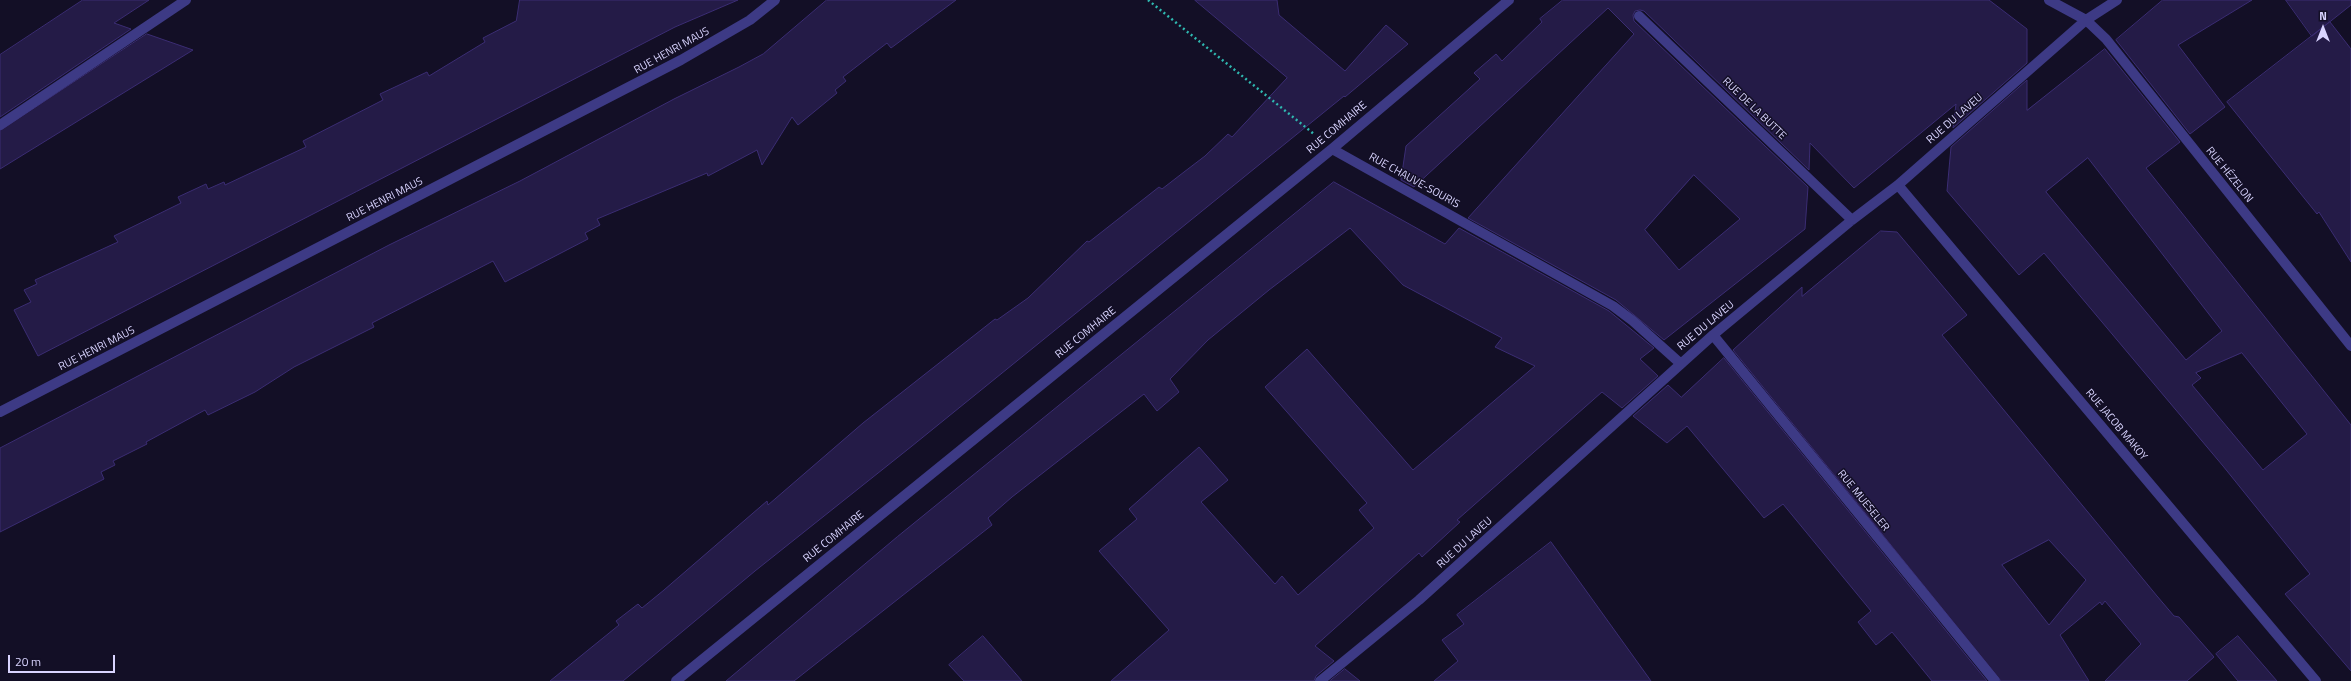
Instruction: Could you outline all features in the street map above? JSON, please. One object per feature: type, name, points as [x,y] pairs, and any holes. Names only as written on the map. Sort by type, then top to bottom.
[{"type":"street","points":[[0,125],[186,0]]},
{"type":"street","name":"RUE HENRI MAUS","points":[[0,412],[681,60],[750,20],[775,0]]},
{"type":"street","name":"RUE COMHAIRE","points":[[676,681],[1332,149],[1509,0]]},
{"type":"street","name":"RUE HÉZELON","points":[[2048,0],[2086,20],[2106,39],[2351,346]]},
{"type":"street","name":"RUE DU LAVEU","points":[[1320,681],[1419,600],[1713,335],[1852,220],[1898,185],[2086,20],[2117,0]]},
{"type":"street","name":"RUE DE LA BUTTE","points":[[1639,16],[1852,220]]},
{"type":"street","name":"RUE CHAUVE-SOURIS","points":[[1332,149],[1612,306],[1633,321],[1681,364]]},
{"type":"street","name":"RUE JACOB MAKOY","points":[[1898,185],[2316,681]]},
{"type":"street","name":"RUE MUESELER","points":[[1713,335],[1995,681]]},
{"type":"path","points":[[1148,0],[1332,149]]},
{"type":"building","points":[[83,0],[149,0],[114,23],[131,29],[0,117],[0,55]]},
{"type":"building","points":[[520,0],[738,0],[675,27],[38,356],[14,310],[31,302],[24,290],[37,284],[35,280],[118,242],[114,236],[181,203],[178,197],[206,184],[208,189],[224,182],[225,185],[306,147],[303,141],[383,100],[380,94],[427,72],[429,76],[485,42],[483,38],[516,21]]},
{"type":"building","points":[[827,0],[956,0],[891,48],[887,43],[843,77],[846,81],[835,90],[837,93],[798,125],[792,117],[762,165],[757,150],[708,176],[707,173],[597,219],[600,225],[585,233],[588,239],[505,282],[493,261],[372,323],[374,327],[294,367],[255,392],[208,415],[205,410],[146,442],[147,444],[113,461],[115,465],[101,472],[104,479],[0,532],[0,448],[389,245],[520,181],[674,99],[763,54]]},
{"type":"building","points":[[1195,0],[1277,0],[1279,15],[1345,71],[1386,25],[1408,44],[1345,97],[1344,96],[912,446],[755,571],[623,681],[550,681],[619,625],[616,621],[638,604],[642,608],[767,501],[768,505],[863,423],[995,319],[997,320],[1028,298],[1087,241],[1089,242],[1159,187],[1162,189],[1205,156],[1228,134],[1232,137],[1287,78]]},
{"type":"building","points":[[1563,0],[1989,0],[2027,29],[2027,63],[1953,128],[1956,104],[1854,188],[1810,143],[1809,170],[1644,11],[1635,11],[1633,15],[1634,21],[1808,187],[1805,229],[1664,340],[1616,300],[1468,218],[1634,34],[1608,8],[1414,187],[1401,180],[1406,146],[1480,79],[1474,73],[1496,54],[1502,61],[1542,22],[1540,19]],"holes":[[[1694,175],[1740,219],[1679,270],[1645,230]]]},
{"type":"building","points":[[2163,0],[2252,0],[2178,45],[2225,107],[2190,134],[2116,40]]},
{"type":"building","points":[[2286,0],[2351,0],[2351,5],[2312,36]]},
{"type":"building","points":[[2330,22],[2351,49],[2351,262],[2319,212],[2317,214],[2227,102]]},
{"type":"building","points":[[147,34],[193,50],[0,169],[0,131]]},
{"type":"building","points":[[2105,49],[2180,142],[2146,168],[2351,425],[2351,671],[2285,594],[2310,574],[2223,466],[2044,253],[2019,275],[1947,191],[1951,147],[2027,80],[2027,110]],"holes":[[[2088,158],[2222,331],[2186,360],[2046,192]],[[2242,353],[2307,434],[2263,470],[2192,385],[2201,378],[2196,373]]]},
{"type":"building","points":[[1334,182],[1445,244],[1459,228],[1609,311],[1654,348],[1640,359],[1658,376],[1622,408],[1602,392],[1457,520],[1460,522],[1422,557],[1419,553],[1315,646],[1334,661],[1316,676],[1314,681],[1111,681],[1169,630],[1099,551],[1137,519],[1129,509],[1199,447],[1228,480],[1201,502],[1275,584],[1282,576],[1298,595],[1374,528],[1359,510],[1367,503],[1265,387],[1307,349],[1413,470],[1535,366],[1495,347],[1502,338],[1403,285],[1350,228],[1269,290],[1208,340],[1170,379],[1179,392],[1157,411],[1144,394],[1012,497],[988,518],[992,525],[794,681],[726,681],[897,537]]},
{"type":"building","points":[[1881,231],[1897,232],[1967,315],[1942,335],[2157,596],[2174,616],[2179,617],[2214,657],[2187,681],[2105,681],[2141,644],[2105,601],[2102,605],[2100,602],[2060,635],[2089,681],[2001,681],[1733,350],[1802,287],[1802,296]],"holes":[[[2049,540],[2086,580],[2049,625],[2002,565]]]},
{"type":"building","points":[[1724,358],[1987,681],[1932,681],[1892,632],[1876,645],[1858,622],[1871,611],[1783,504],[1764,518],[1687,426],[1667,443],[1633,416],[1668,385],[1681,397]]},
{"type":"building","points":[[1551,542],[1651,681],[1434,681],[1458,661],[1442,640],[1464,624],[1457,615]]},
{"type":"building","points":[[983,636],[1022,681],[964,681],[949,665]]},
{"type":"building","points":[[2238,636],[2277,681],[2238,681],[2216,654]]},
{"type":"building","points":[[1345,669],[1360,681],[1330,681]]}]
